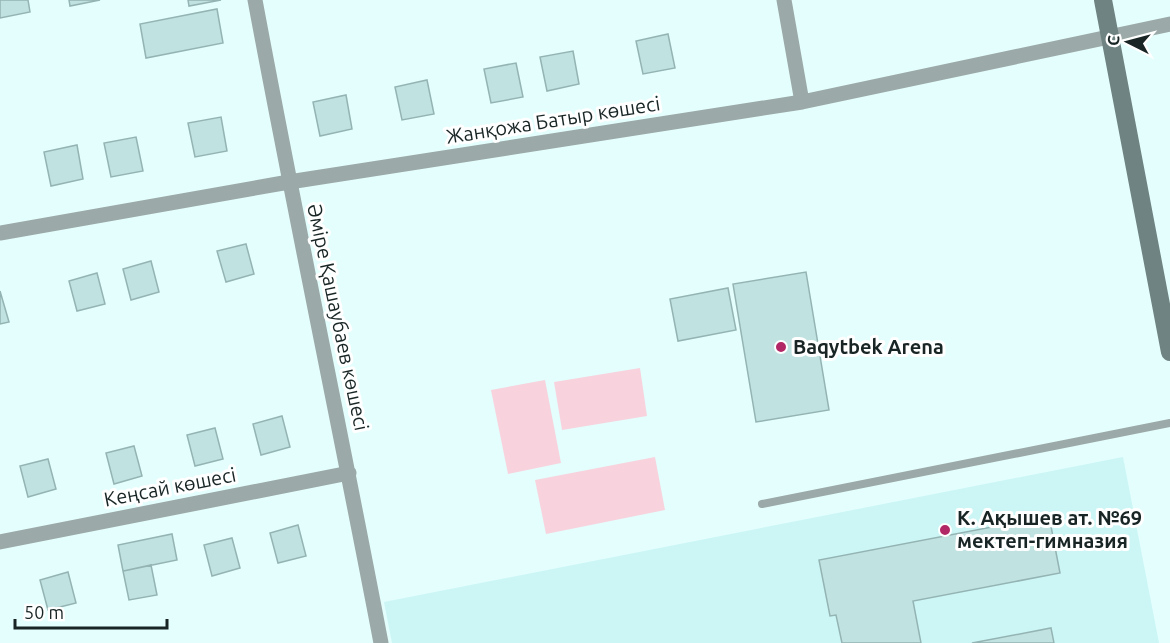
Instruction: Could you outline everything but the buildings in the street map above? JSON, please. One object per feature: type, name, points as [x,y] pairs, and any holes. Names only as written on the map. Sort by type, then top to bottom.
[{"type":"street","name":"Әміре Қашаубаев көшесі","points":[[255,0],[381,643]]},
{"type":"street","points":[[784,0],[802,102]]},
{"type":"street","points":[[1103,0],[1170,352]]},
{"type":"street","name":"Жанқожа Батыр көшесі","points":[[0,233],[289,182],[802,102],[1170,24]]},
{"type":"street","name":"Кеңсай көшесі","points":[[0,542],[349,473]]},
{"type":"lane","points":[[762,504],[1170,423]]},
{"type":"shaded area","points":[[640,368],[647,416],[562,430],[554,382]]},
{"type":"shaded area","points":[[545,380],[561,463],[508,474],[491,390]]},
{"type":"shaded area","points":[[655,457],[665,510],[546,534],[535,480]]},
{"type":"shaded area","name":"К. Ақышев ат. №69 мектеп-гимназия","points":[[1123,457],[1159,643],[392,643],[384,602]]},
{"type":"place","name":"Baqytbek Arena","points":[[781,347]]},
{"type":"place","name":"К. Ақышев ат. №69 мектеп-гимназия","points":[[945,530]]}]
